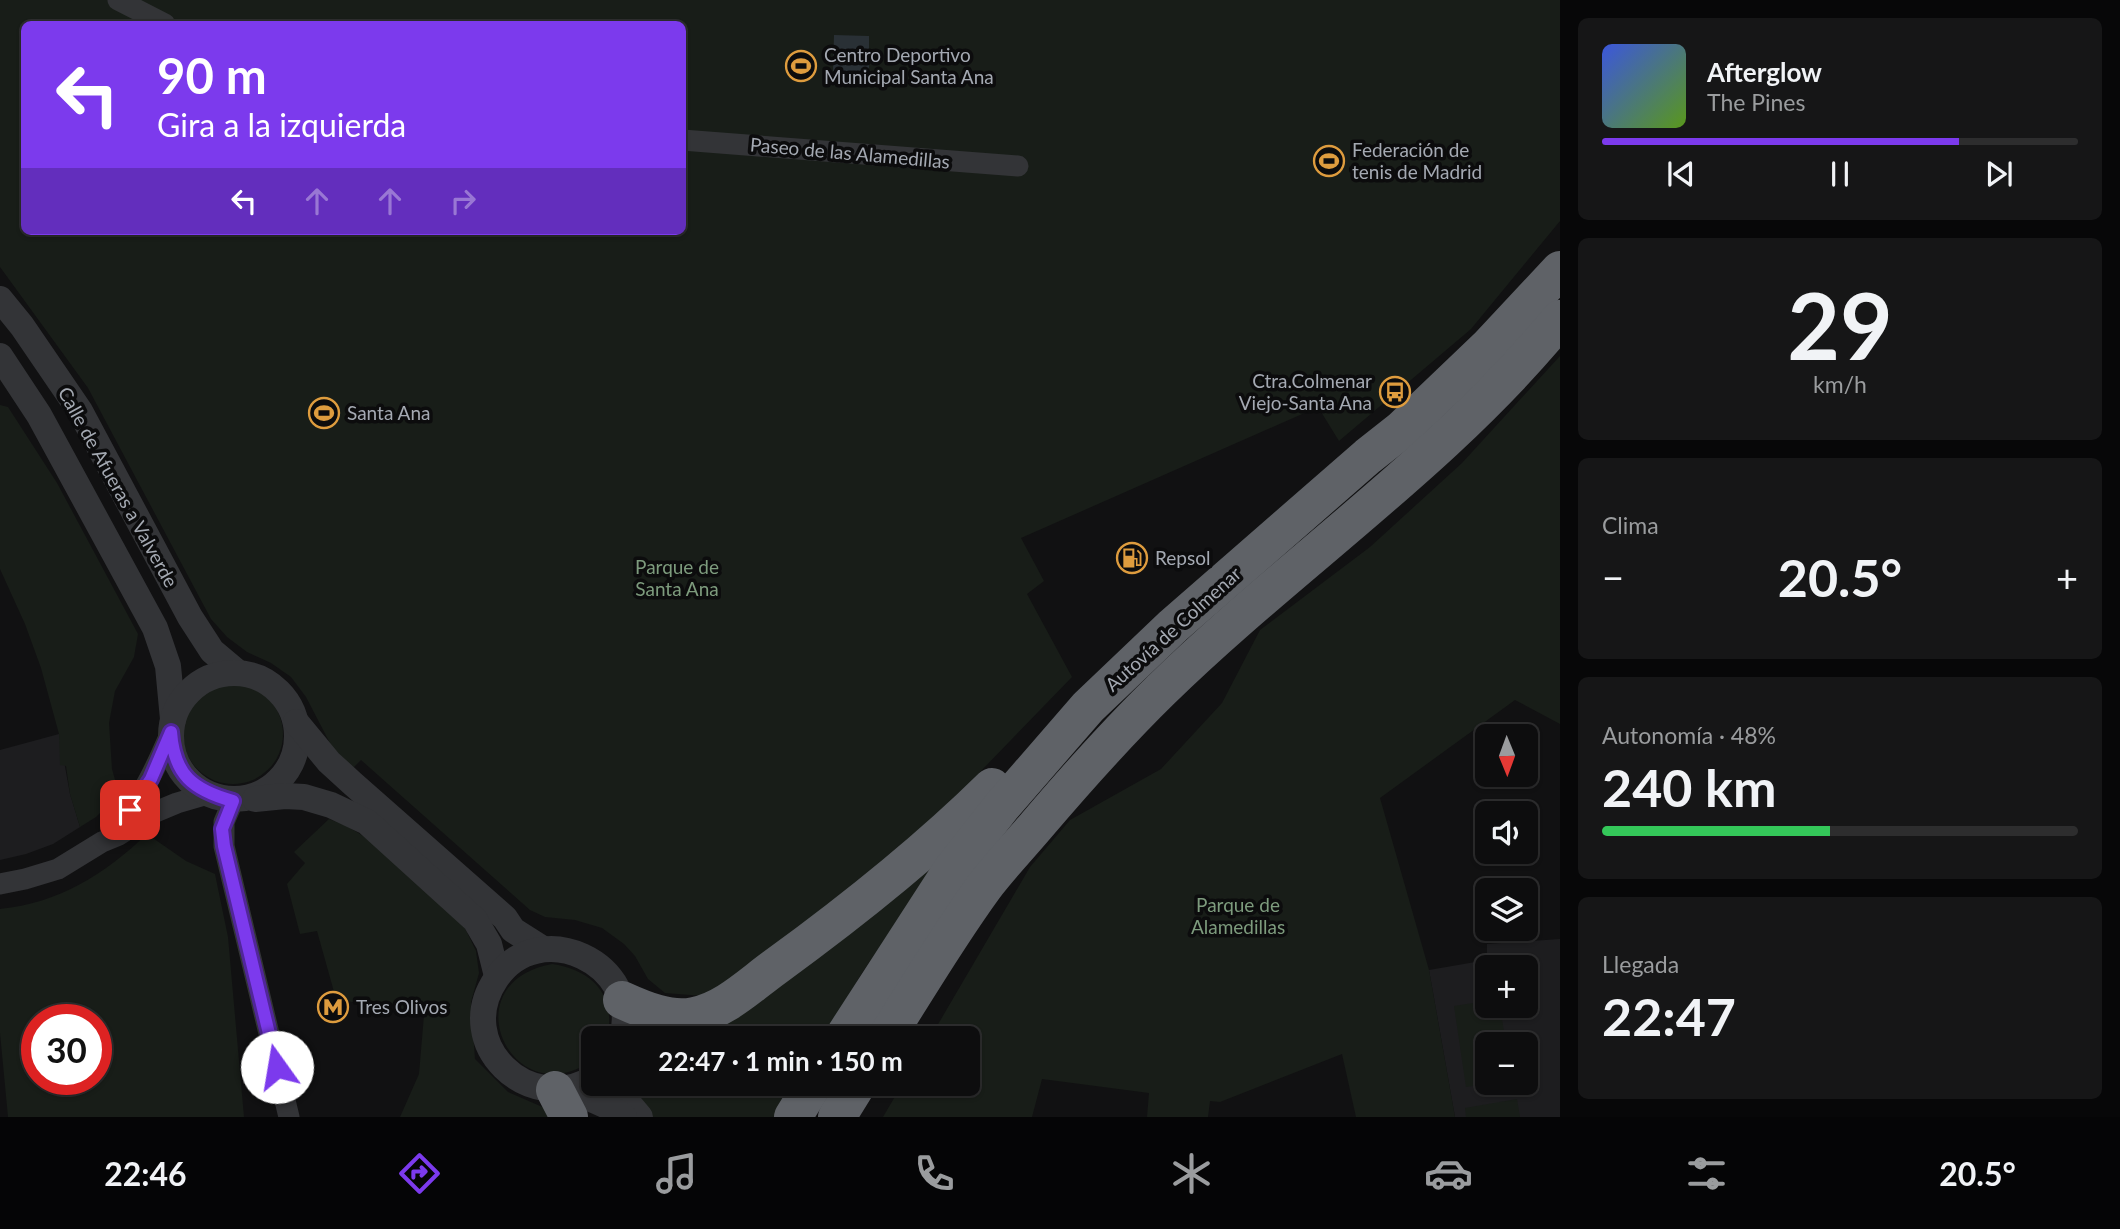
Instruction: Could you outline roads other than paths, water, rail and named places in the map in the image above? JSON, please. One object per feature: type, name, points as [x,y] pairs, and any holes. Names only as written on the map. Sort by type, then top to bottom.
[{"type":"highway","name":"Autovía de Colmenar","points":[[852,1026],[951,871],[1002,806],[1088,707],[1173,626],[1401,430],[1556,284]]},
{"type":"highway","name":"Autovía de Colmenar","points":[[893,1026],[986,885],[1076,779],[1161,690],[1251,607],[1421,462],[1476,411],[1535,349],[1556,284]]},
{"type":"highway","points":[[638,1007],[684,1017],[716,1010],[862,903],[912,862],[1018,763],[1088,707]]},
{"type":"highway","points":[[919,1026],[964,946],[986,885]]},
{"type":"highway","points":[[793,1117],[806,1096]]},
{"type":"highway","points":[[838,1117],[850,1096]]},
{"type":"highway","points":[[868,1117],[879,1096]]},
{"type":"street","points":[[118,0],[159,21]]},
{"type":"street","name":"Paseo de las Alamedillas","points":[[686,140],[1018,166]]},
{"type":"street","points":[[0,292],[22,326]]},
{"type":"street","name":"Calle de Afueras a Valverde","points":[[0,299],[22,326],[80,411],[190,617],[212,651],[237,672]]},
{"type":"street","name":"Calle de Afueras a Valverde","points":[[5,371],[64,460],[155,628],[168,666],[172,726]]},
{"type":"street","points":[[0,884],[58,869],[165,808],[260,794],[275,785],[287,771],[299,741],[289,703],[278,689],[265,680],[237,672],[216,676],[190,690],[178,703],[172,726],[147,787],[102,842]]},
{"type":"street","points":[[296,722],[344,776],[505,918],[513,930],[544,949]]},
{"type":"street","points":[[172,726],[172,749],[187,779],[228,798],[304,797],[331,805],[367,822],[475,920],[489,944],[497,976]]},
{"type":"street","points":[[228,798],[222,829],[224,846],[289,1117]]},
{"type":"street","points":[[505,918],[533,930],[581,937],[604,947],[623,965],[638,1007]]},
{"type":"street","points":[[624,1117],[596,1100],[563,1099],[517,1081],[501,1068],[490,1052],[482,1013],[487,993],[497,976],[510,963],[526,954],[544,949],[561,949],[592,960],[638,1007]]},
{"type":"street","points":[[624,1026],[625,1016],[638,1007]]},
{"type":"street","points":[[563,1099],[581,1086]]},
{"type":"street","points":[[626,1096],[640,1117]]},
{"type":"place","name":"Centro Deportivo Municipal Santa Ana","points":[[801,66]]},
{"type":"place","name":"Federación de tenis de Madrid","points":[[1329,161]]},
{"type":"place","name":"Ctra.Colmenar Viejo-Santa Ana","points":[[1395,392]]},
{"type":"place","name":"Santa Ana","points":[[324,413]]},
{"type":"place","name":"Repsol","points":[[1132,558]]},
{"type":"place","name":"Tres Olivos","points":[[333,1007]]},
{"type":"park label","name":"Parque de Santa Ana","points":[[677,578]]},
{"type":"park label","name":"Parque de Alamedillas","points":[[1238,916]]}]
